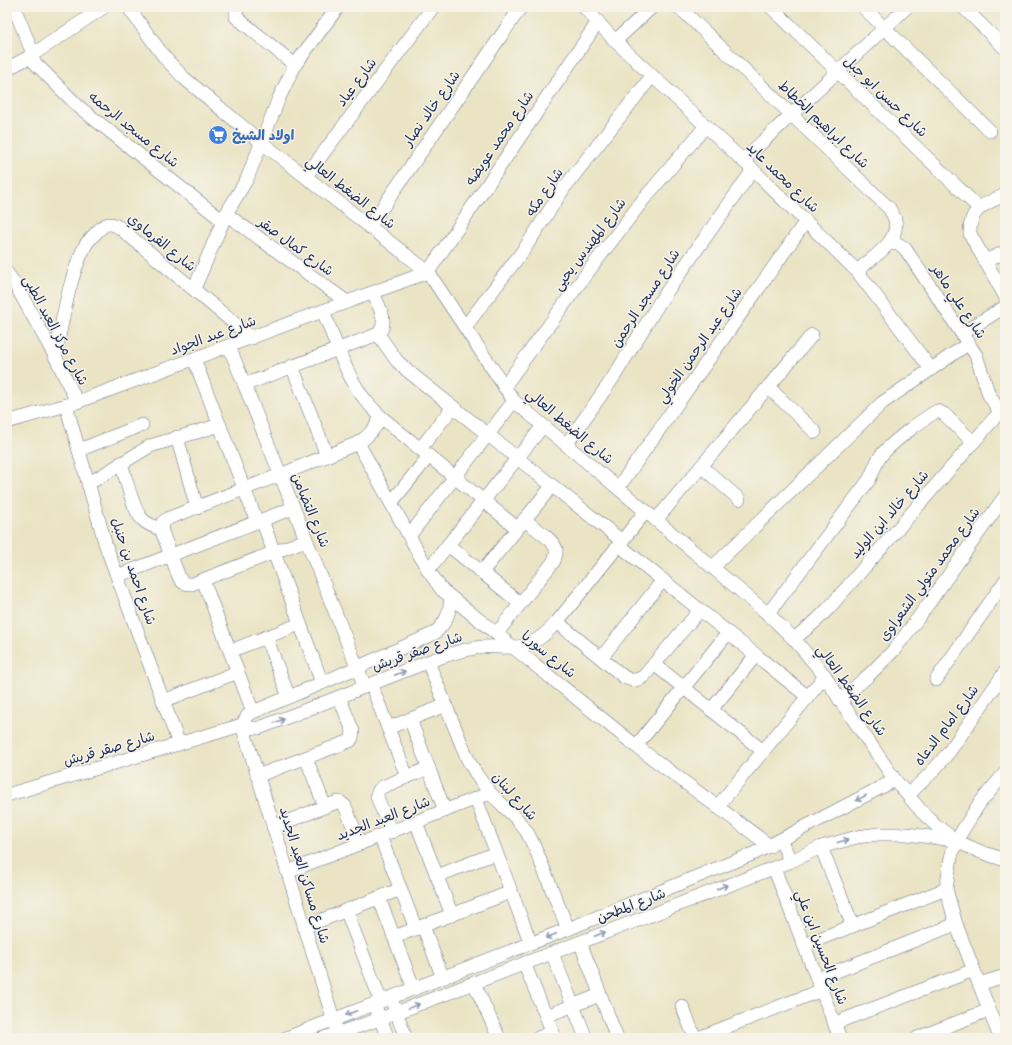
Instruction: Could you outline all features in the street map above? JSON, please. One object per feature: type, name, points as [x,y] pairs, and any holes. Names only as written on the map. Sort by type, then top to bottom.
[{"type":"street","points":[[14,7],[31,55]]},
{"type":"street","name":"شارع الضغط العالي","points":[[128,7],[174,68],[184,78],[262,142],[428,272],[514,401],[768,614],[794,639],[826,676],[840,700],[895,780],[922,812],[956,841]]},
{"type":"street","points":[[240,7],[236,10],[236,16],[295,65]]},
{"type":"street","name":"شارع عياد","points":[[306,176],[433,7]]},
{"type":"street","name":"شارع خالد نصار","points":[[369,227],[520,7]]},
{"type":"street","name":"شارع محمد عايد","points":[[584,7],[615,41],[743,160],[857,271],[932,369]]},
{"type":"street","points":[[615,41],[652,7]]},
{"type":"street","name":"شارع ابراهيم الخطاط","points":[[679,7],[889,208],[895,220],[895,232],[889,244]]},
{"type":"street","name":"شارع حسن ابو جبل","points":[[771,7],[979,208]]},
{"type":"street","points":[[862,7],[990,131]]},
{"type":"street","points":[[743,160],[907,7]]},
{"type":"street","points":[[963,7],[1005,48]]},
{"type":"street","points":[[7,70],[98,8]]},
{"type":"street","points":[[194,289],[225,218],[247,179],[279,98],[295,65],[336,8]]},
{"type":"street","name":"شارع محمد عويضه","points":[[428,272],[598,22]]},
{"type":"street","name":"شارع مسجد الرحمه","points":[[31,55],[79,107],[225,218]]},
{"type":"street","name":"شارع مكه","points":[[465,327],[525,248],[564,188],[652,76]]},
{"type":"street","name":"شارع المهندس يحيى","points":[[504,387],[584,277],[639,206],[706,126]]},
{"type":"street","name":"شارع مسجد الرحمن","points":[[566,445],[613,378],[661,300],[753,170]]},
{"type":"street","points":[[1005,194],[979,208],[969,225],[970,234],[1005,296]]},
{"type":"street","name":"شارع كمال صقر","points":[[225,218],[347,302]]},
{"type":"street","name":"شارع عبد الرحمن الخولي","points":[[618,488],[806,221]]},
{"type":"street","name":"شارع الفرماوي","points":[[55,356],[72,279],[85,245],[101,227],[107,224],[114,224],[120,228],[252,338]]},
{"type":"street","name":"شارع علي ماهر","points":[[889,244],[895,243],[901,245],[906,250],[976,356],[984,384],[989,395],[1002,409]]},
{"type":"street","points":[[857,271],[889,244]]},
{"type":"street","points":[[985,261],[1005,252]]},
{"type":"street","name":"شارع عبد الجواد","points":[[7,422],[71,404],[428,272]]},
{"type":"street","name":"شارع مركز العبد الطبى","points":[[7,273],[15,284],[55,356],[71,404]]},
{"type":"street","points":[[244,385],[378,334],[382,330],[384,320],[372,293]]},
{"type":"street","points":[[712,567],[882,403],[932,369],[965,338],[1005,307]]},
{"type":"street","points":[[323,311],[338,349],[357,388],[381,417],[483,501],[552,542],[556,548],[554,561],[497,633]]},
{"type":"street","points":[[378,334],[397,361],[409,372],[552,486],[663,580],[808,697]]},
{"type":"street","name":"شارع صقر قريش","points":[[242,725],[247,728],[259,728],[461,650],[497,646],[515,647],[531,643],[546,634],[620,543],[701,466],[812,334]]},
{"type":"street","name":"شارع التضامن","points":[[229,346],[357,668],[368,685],[388,728],[407,777]]},
{"type":"street","points":[[194,359],[245,489],[274,552],[322,683]]},
{"type":"street","points":[[292,366],[327,456]]},
{"type":"street","points":[[768,387],[815,432]]},
{"type":"street","points":[[409,536],[514,401]]},
{"type":"street","name":"شارع احمد بن حنبل","points":[[71,404],[79,450],[106,546],[179,744]]},
{"type":"street","points":[[391,503],[453,407]]},
{"type":"street","name":"شارع خالد ابن الوليد","points":[[794,639],[828,609],[1002,409]]},
{"type":"street","points":[[768,614],[869,480],[886,449],[937,412],[944,414],[973,442]]},
{"type":"street","points":[[306,540],[203,580],[192,584],[186,584],[181,582],[161,529],[163,522],[169,518],[358,443],[367,437],[375,428],[381,417]]},
{"type":"street","points":[[79,450],[142,425]]},
{"type":"street","points":[[88,484],[150,446],[220,425]]},
{"type":"street","points":[[428,570],[543,426]]},
{"type":"street","points":[[177,437],[196,508]]},
{"type":"street","name":"شارع سوريا","points":[[358,443],[428,570],[434,580],[451,598],[515,647],[636,746],[717,807],[774,844]]},
{"type":"street","points":[[121,463],[136,511],[146,523],[161,529]]},
{"type":"street","points":[[701,466],[738,499]]},
{"type":"street","points":[[482,572],[552,486]]},
{"type":"street","name":"شارع محمد متولي الشعراوى","points":[[840,700],[868,676],[894,650],[1005,496]]},
{"type":"street","points":[[117,576],[293,508]]},
{"type":"street","points":[[448,545],[520,603]]},
{"type":"street","points":[[203,580],[253,712]]},
{"type":"street","points":[[601,658],[663,580]]},
{"type":"street","points":[[936,680],[1005,581]]},
{"type":"street","name":"شارع صقر قريش","points":[[7,795],[242,725],[248,715],[253,712],[357,668],[434,633],[444,623],[450,611],[451,598]]},
{"type":"street","points":[[557,622],[631,680],[638,680],[644,676],[700,610]]},
{"type":"street","points":[[230,651],[300,624]]},
{"type":"street","points":[[636,746],[728,633]]},
{"type":"street","points":[[266,637],[289,697]]},
{"type":"street","points":[[711,710],[756,655]]},
{"type":"street","name":"شارع لبنان","points":[[428,662],[468,760],[490,794],[516,818],[527,832],[568,929]]},
{"type":"street","points":[[654,664],[763,752]]},
{"type":"street","points":[[163,701],[238,672]]},
{"type":"street","name":"شارع امام الدعاه","points":[[908,795],[932,772],[949,752],[1005,672]]},
{"type":"street","points":[[717,807],[826,676]]},
{"type":"street","points":[[257,776],[350,740],[352,738],[353,731],[339,697]]},
{"type":"street","points":[[388,728],[446,705]]},
{"type":"street","points":[[410,719],[445,811]]},
{"type":"street","name":"شارع مساكن العبد الجديد","points":[[242,725],[337,1033]]},
{"type":"street","points":[[306,758],[325,807]]},
{"type":"street","points":[[429,768],[382,787],[377,793],[385,834],[400,889],[443,978]]},
{"type":"street","points":[[1000,1038],[956,924],[946,889],[951,856],[956,841],[979,804],[1005,773]]},
{"type":"street","name":"شارع المطحن","points":[[286,1038],[531,944],[755,853],[895,780]]},
{"type":"street","name":"شارع العبد الجديد","points":[[287,872],[490,794]]},
{"type":"street","points":[[476,799],[531,944]]},
{"type":"street","points":[[273,827],[337,802],[343,804],[360,844]]},
{"type":"street","points":[[416,822],[452,915]]},
{"type":"street","name":"شارع المطحن","points":[[324,1038],[396,1013],[789,862],[821,847],[857,837],[878,834],[907,834],[956,841]]},
{"type":"street","points":[[956,841],[981,852],[1005,860]]},
{"type":"street","points":[[774,844],[787,851],[789,862]]},
{"type":"street","points":[[821,847],[853,926]]},
{"type":"street","points":[[436,876],[496,853]]},
{"type":"street","name":"شارع الحسين ابن علي","points":[[755,853],[758,863],[768,870],[804,945],[840,1038]]},
{"type":"street","points":[[304,927],[400,889]]},
{"type":"street","points":[[804,945],[946,889]]},
{"type":"street","points":[[394,937],[511,892]]},
{"type":"street","points":[[379,898],[414,989]]},
{"type":"street","points":[[346,910],[382,1001],[396,1013],[406,1038]]},
{"type":"street","points":[[698,1038],[956,924]]},
{"type":"street","points":[[580,942],[617,1038]]},
{"type":"street","points":[[552,953],[586,1038]]},
{"type":"street","points":[[524,963],[554,1035],[538,1038]]},
{"type":"street","points":[[834,1023],[974,970]]},
{"type":"street","points":[[979,984],[1005,976]]},
{"type":"street","points":[[474,983],[499,1038]]},
{"type":"street","points":[[546,1016],[600,995]]},
{"type":"street","points":[[382,1001],[380,1019],[388,1038]]},
{"type":"street","points":[[682,1006],[694,1038]]},
{"type":"street","points":[[917,1038],[989,1010]]},
{"type":"place","name":"اولاد الشيخ","points":[[218,135]]}]
